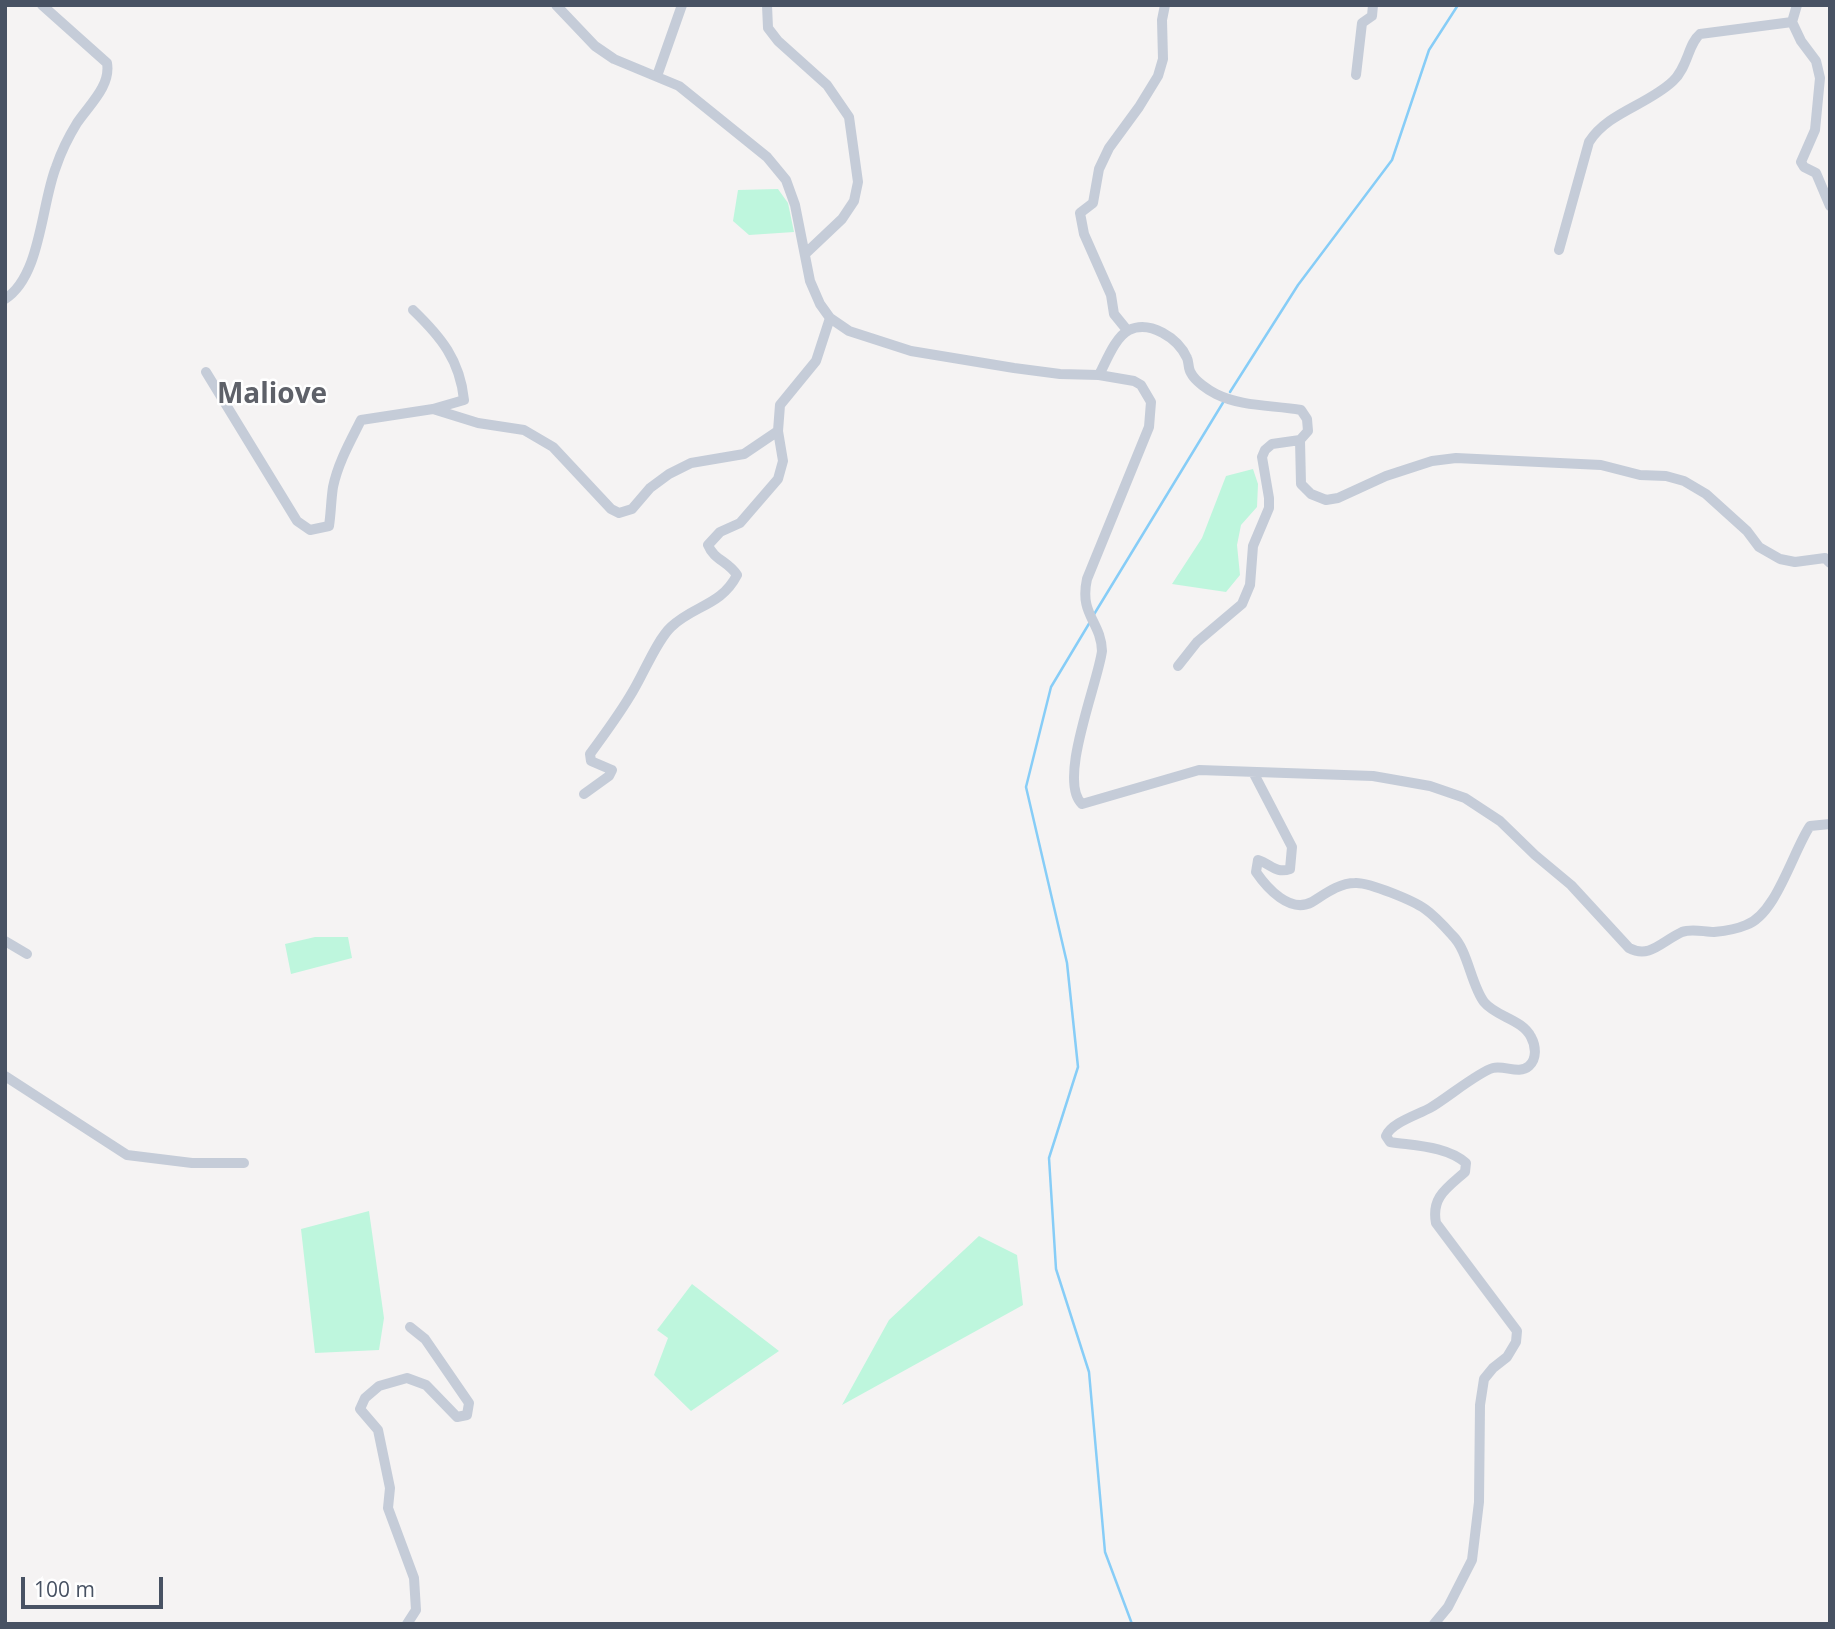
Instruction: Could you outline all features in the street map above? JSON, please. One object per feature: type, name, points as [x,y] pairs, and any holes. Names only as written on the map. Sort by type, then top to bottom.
[{"type":"street","points":[[5,299],[14,294],[29,269],[55,167],[75,125],[104,85],[109,73],[107,63],[42,5]]},
{"type":"street","points":[[556,5],[595,46],[614,59],[679,86],[766,157],[786,180],[810,281],[820,304],[830,318],[849,331],[911,351],[1025,370],[1099,375],[1134,381],[1141,385],[1151,402],[1149,427],[1087,579],[1084,594],[1091,620],[1102,638],[1102,651],[1079,737],[1073,784],[1082,804],[1199,770],[1373,776],[1430,786],[1465,798],[1500,821],[1535,855],[1572,885],[1629,948],[1639,953],[1650,951],[1686,930],[1715,932],[1756,921],[1785,879],[1800,841],[1810,826],[1830,824]]},
{"type":"street","points":[[657,76],[682,5]]},
{"type":"street","points":[[767,5],[768,28],[778,41],[827,85],[849,117],[858,182],[854,201],[842,219],[805,254]]},
{"type":"street","points":[[1127,330],[1114,314],[1111,295],[1084,234],[1080,213],[1093,203],[1099,169],[1109,148],[1158,76],[1163,59],[1162,20],[1165,5]]},
{"type":"street","points":[[1356,75],[1359,31],[1362,23],[1372,16],[1373,5]]},
{"type":"street","points":[[1797,5],[1792,22],[1801,41],[1816,61],[1820,78],[1815,130],[1801,162],[1815,173],[1830,206]]},
{"type":"street","points":[[1559,250],[1589,142],[1597,130],[1672,82],[1685,67],[1695,37],[1700,34],[1792,22]]},
{"type":"street","points":[[206,372],[297,521],[310,530],[329,526],[338,470],[361,420],[433,409],[464,400],[462,380],[441,338],[413,310]]},
{"type":"street","points":[[584,794],[609,776],[612,770],[591,761],[590,754],[630,696],[669,628],[686,615],[719,599],[732,586],[737,575],[731,565],[711,552],[708,545],[720,532],[740,523],[778,479],[783,461],[778,431],[780,405],[816,361],[830,318]]},
{"type":"street","points":[[1099,375],[1117,342],[1127,330],[1144,326],[1162,332],[1179,346],[1187,358],[1190,373],[1215,394],[1250,405],[1273,405],[1301,410],[1307,419],[1308,431],[1300,440],[1272,444],[1262,457],[1269,508],[1253,546],[1250,585],[1242,604],[1196,642],[1178,666]]},
{"type":"street","points":[[433,409],[478,423],[524,430],[553,447],[611,509],[619,513],[632,509],[650,488],[669,474],[691,463],[744,454],[778,431]]},
{"type":"street","points":[[1300,440],[1301,484],[1311,494],[1326,500],[1338,498],[1372,482],[1432,461],[1456,458],[1601,465],[1640,475],[1666,476],[1685,481],[1706,494],[1747,531],[1759,547],[1780,559],[1795,562],[1825,558],[1830,562]]},
{"type":"street","points":[[1253,772],[1293,847],[1290,869],[1284,872],[1272,869],[1267,862],[1258,860],[1256,872],[1266,887],[1285,901],[1297,904],[1310,903],[1332,889],[1355,883],[1372,886],[1424,908],[1456,938],[1484,1002],[1521,1026],[1531,1035],[1534,1047],[1535,1056],[1531,1065],[1522,1070],[1492,1068],[1434,1106],[1390,1129],[1386,1136],[1390,1142],[1457,1155],[1466,1163],[1465,1172],[1436,1202],[1436,1223],[1517,1331],[1516,1342],[1507,1357],[1484,1379],[1480,1405],[1479,1503],[1472,1560],[1448,1607],[1434,1624]]},
{"type":"street","points":[[5,941],[27,954]]},
{"type":"street","points":[[5,1076],[127,1155],[192,1163],[244,1163]]},
{"type":"street","points":[[407,1624],[415,1610],[414,1578],[388,1508],[390,1488],[378,1430],[360,1409],[365,1398],[379,1386],[408,1378],[426,1385],[457,1417],[467,1415],[469,1403],[425,1339],[410,1327]]},
{"type":"green space","points":[[778,189],[788,203],[794,232],[749,235],[733,221],[738,190]]},
{"type":"green space","points":[[1253,469],[1258,484],[1257,507],[1241,525],[1237,545],[1240,575],[1226,592],[1172,584],[1202,538],[1226,476]]},
{"type":"green space","points":[[315,937],[348,937],[352,958],[291,974],[285,944]]},
{"type":"green space","points":[[369,1211],[384,1318],[379,1350],[315,1353],[301,1229]]},
{"type":"green space","points":[[979,1236],[1017,1255],[1023,1305],[842,1405],[889,1320]]},
{"type":"green space","points":[[692,1284],[779,1351],[691,1411],[654,1375],[668,1338],[657,1330]]},
{"type":"waterway","points":[[1230,392],[1298,285],[1392,160],[1429,50],[1458,5]]},
{"type":"waterway","points":[[1093,616],[1224,401]]},
{"type":"waterway","points":[[1090,622],[1051,687],[1026,787],[1067,963],[1078,1067],[1049,1158],[1056,1269],[1089,1372],[1105,1552],[1132,1624]]},
{"type":"district","name":"Maliove","points":[[272,395]]}]
